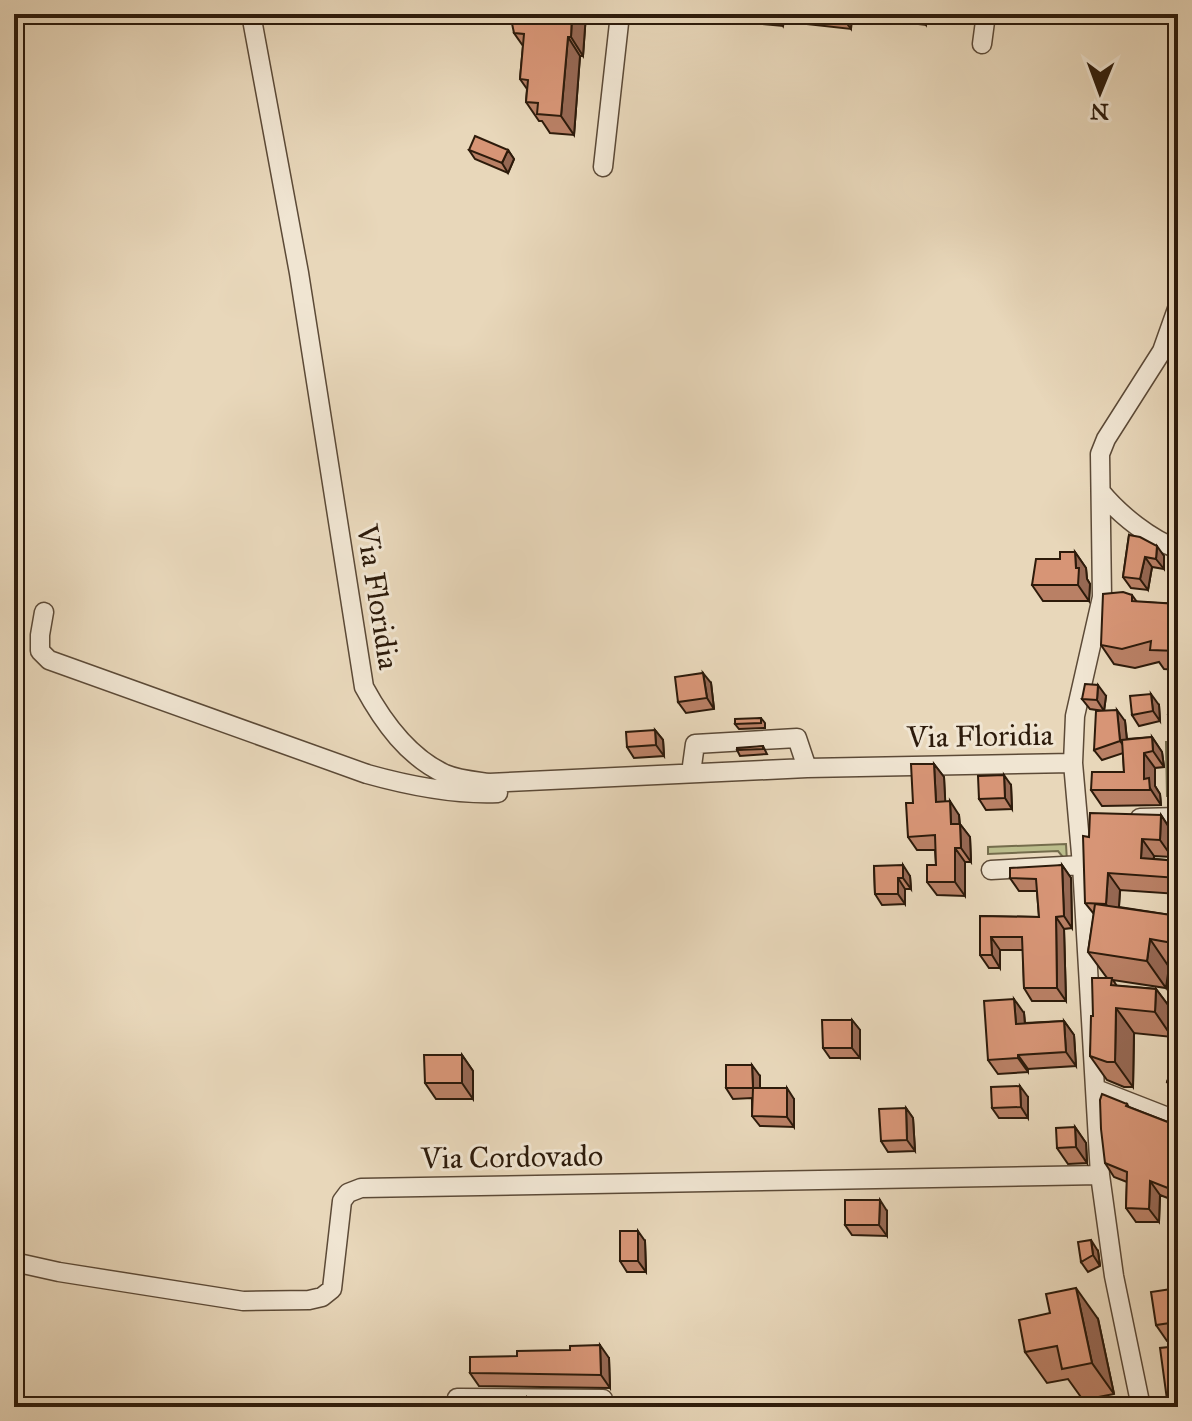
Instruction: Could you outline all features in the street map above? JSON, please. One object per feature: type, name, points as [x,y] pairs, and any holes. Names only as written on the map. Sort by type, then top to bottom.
[{"type":"street","name":"Via Floridia","points":[[251,14],[299,273],[364,687],[380,717],[398,739],[446,774],[489,783],[807,768],[1073,763]]},
{"type":"street","points":[[603,167],[620,14]]},
{"type":"street","points":[[982,44],[986,14]]},
{"type":"street","points":[[1141,1407],[1114,1276],[1100,1175],[1082,865],[1086,818],[1073,763],[1075,716],[1102,597],[1100,454],[1106,439],[1170,349],[1178,306]]},
{"type":"street","points":[[1101,492],[1111,505],[1165,545],[1178,549]]},
{"type":"street","points":[[44,612],[40,651],[49,660],[367,774],[404,784],[469,794],[513,793],[520,783]]},
{"type":"street","points":[[691,773],[695,744],[797,738],[807,768]]},
{"type":"street","points":[[1118,818],[1178,817]]},
{"type":"street","points":[[991,870],[1082,865]]},
{"type":"street","points":[[1096,1089],[1178,1121]]},
{"type":"street","name":"Via Cordovado","points":[[14,1262],[243,1301],[309,1300],[322,1297],[332,1289],[342,1201],[348,1193],[361,1188],[1100,1175]]},
{"type":"street","points":[[457,1407],[457,1398],[603,1399],[604,1407]]},
{"type":"green space","points":[[1166,742],[1178,742],[1178,796],[1167,796]]},
{"type":"green space","points":[[1066,844],[1067,862],[1058,851],[988,854],[988,847]]},
{"type":"building","points":[[510,14],[572,14],[561,116],[537,114],[538,103],[526,102],[528,80],[520,79],[524,34],[514,33]]},
{"type":"building","points":[[475,136],[508,150],[502,163],[469,150]]},
{"type":"building","points":[[1129,535],[1157,546],[1156,559],[1145,557],[1140,579],[1123,577]]},
{"type":"building","points":[[1060,552],[1075,552],[1076,568],[1079,568],[1078,585],[1032,585],[1036,559],[1060,559]]},
{"type":"building","points":[[1123,592],[1132,595],[1132,601],[1178,604],[1178,651],[1150,650],[1151,641],[1122,649],[1101,645],[1103,594]]},
{"type":"building","points":[[703,673],[707,698],[678,702],[675,677]]},
{"type":"building","points":[[1085,684],[1098,685],[1097,700],[1082,699]]},
{"type":"building","points":[[1151,694],[1153,711],[1132,715],[1130,696]]},
{"type":"building","points":[[1117,710],[1120,741],[1094,750],[1096,711]]},
{"type":"building","points":[[1178,711],[1178,725],[1173,726],[1168,715]]},
{"type":"building","points":[[761,718],[761,723],[735,724],[735,719]]},
{"type":"building","points":[[655,730],[656,745],[627,747],[626,732]]},
{"type":"building","points":[[1152,737],[1153,751],[1144,753],[1144,779],[1149,778],[1150,790],[1091,790],[1092,772],[1124,772],[1122,740]]},
{"type":"building","points":[[763,746],[763,749],[737,750],[737,748]]},
{"type":"building","points":[[911,764],[934,764],[936,802],[950,801],[951,824],[960,824],[961,848],[955,848],[955,882],[927,882],[927,865],[936,865],[935,835],[908,837],[906,803],[913,803]]},
{"type":"building","points":[[1004,775],[1005,798],[979,799],[978,776]]},
{"type":"building","points":[[1090,813],[1161,815],[1160,840],[1142,839],[1141,858],[1178,861],[1178,878],[1108,873],[1106,904],[1085,903],[1083,836],[1089,837]]},
{"type":"building","points":[[903,865],[903,878],[898,878],[898,894],[875,894],[874,866]]},
{"type":"building","points":[[1062,865],[1064,916],[1056,917],[1057,988],[1024,988],[1022,937],[991,937],[992,955],[980,955],[980,916],[1039,917],[1036,879],[1010,878],[1010,868]]},
{"type":"building","points":[[1095,904],[1178,916],[1178,944],[1150,939],[1147,961],[1088,952]]},
{"type":"building","points":[[1092,978],[1112,978],[1111,985],[1156,989],[1155,1012],[1116,1008],[1115,1062],[1090,1056]]},
{"type":"building","points":[[1014,999],[1016,1024],[1064,1021],[1066,1052],[988,1060],[984,1001]]},
{"type":"building","points":[[822,1020],[852,1020],[852,1048],[823,1048]]},
{"type":"building","points":[[1178,1053],[1178,1086],[1167,1082]]},
{"type":"building","points":[[424,1055],[462,1055],[462,1083],[425,1083]]},
{"type":"building","points":[[726,1065],[752,1065],[753,1088],[726,1088]]},
{"type":"building","points":[[1020,1086],[1021,1107],[992,1108],[991,1087]]},
{"type":"building","points":[[753,1088],[787,1088],[787,1117],[752,1116]]},
{"type":"building","points":[[1102,1094],[1178,1126],[1178,1192],[1150,1181],[1149,1209],[1126,1208],[1127,1172],[1105,1163],[1101,1129]]},
{"type":"building","points":[[906,1108],[907,1140],[881,1141],[879,1109]]},
{"type":"building","points":[[1075,1127],[1076,1147],[1057,1148],[1056,1128]]},
{"type":"building","points":[[845,1200],[880,1200],[879,1225],[845,1225]]},
{"type":"building","points":[[620,1231],[638,1231],[638,1261],[620,1261]]},
{"type":"building","points":[[1091,1240],[1093,1255],[1081,1262],[1078,1242]]},
{"type":"building","points":[[1076,1288],[1092,1363],[1062,1369],[1057,1346],[1025,1352],[1019,1320],[1050,1313],[1046,1294]]},
{"type":"building","points":[[1178,1288],[1177,1322],[1156,1325],[1151,1292]]},
{"type":"building","points":[[600,1345],[601,1375],[470,1373],[470,1357],[517,1356],[517,1351],[570,1350],[570,1346]]},
{"type":"building","points":[[1178,1346],[1178,1407],[1168,1407],[1160,1348]]},
{"type":"building","points":[[486,1398],[527,1398],[527,1407],[486,1407]]},
{"type":"building","points":[[616,1398],[647,1400],[646,1407],[615,1407]]}]
